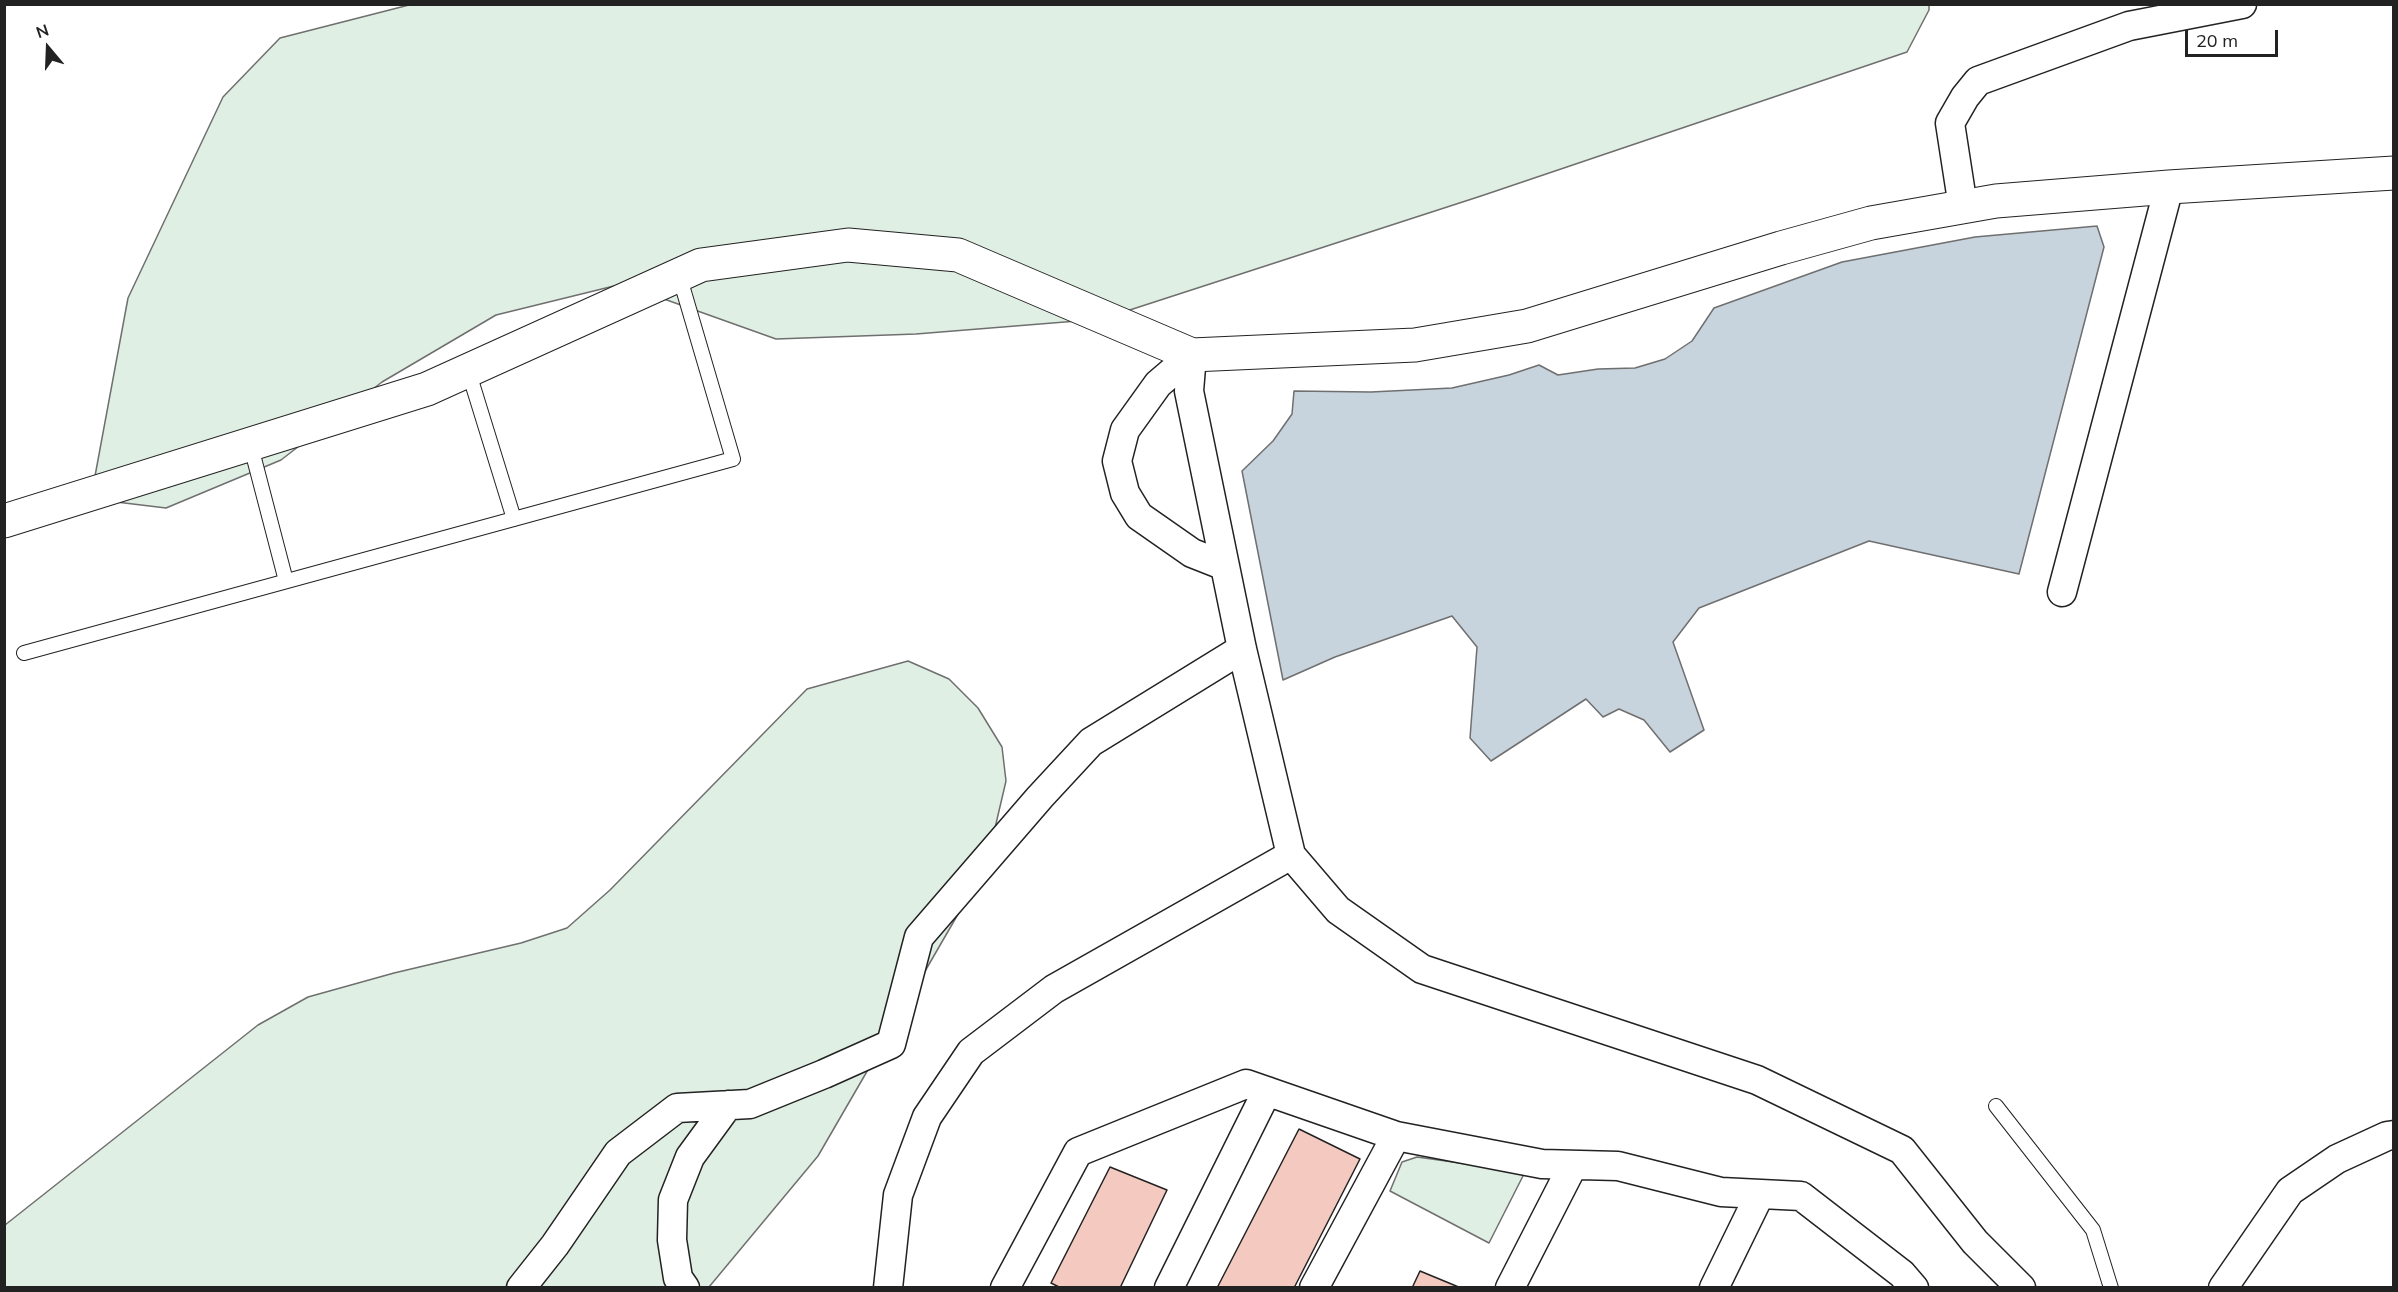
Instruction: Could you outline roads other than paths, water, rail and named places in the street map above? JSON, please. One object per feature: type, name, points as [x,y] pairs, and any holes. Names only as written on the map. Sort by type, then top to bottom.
[{"type":"street","points":[[1963,207],[1950,123],[1965,97],[1978,81],[2129,26],[2242,4]]},
{"type":"street","points":[[4,521],[427,389],[700,265],[848,245],[958,255],[1192,355],[1415,345],[1527,326],[1770,251],[1871,223],[1996,201],[2394,173]]},
{"type":"street","points":[[2062,592],[2169,188]]},
{"type":"street","points":[[1192,355],[1189,391],[1242,649],[1292,855],[1338,910],[1422,969],[1757,1080],[1902,1150],[1975,1242],[2021,1287]]},
{"type":"street","points":[[1192,355],[1158,384],[1125,430],[1117,461],[1125,493],[1139,516],[1192,553],[1225,566]]},
{"type":"street","points":[[520,1287],[555,1245],[618,1153],[677,1108],[750,1104],[891,1044],[919,937],[1040,797],[1091,742],[1242,649]]},
{"type":"street","points":[[888,1287],[898,1195],[927,1117],[970,1052],[1054,989],[1292,855]]},
{"type":"street","points":[[1005,1287],[1077,1152],[1245,1084],[1396,1136],[1542,1164],[1618,1166],[1722,1192],[1801,1196],[1902,1274],[1914,1287]]},
{"type":"street","points":[[1169,1287],[1268,1091]]},
{"type":"street","points":[[685,1287],[678,1278],[672,1240],[673,1200],[690,1157],[728,1105]]},
{"type":"street","points":[[2223,1287],[2290,1191],[2337,1159],[2394,1135]]},
{"type":"street","points":[[1314,1287],[1396,1136]]},
{"type":"street","points":[[1510,1287],[1573,1165]]},
{"type":"street","points":[[1714,1287],[1760,1194]]},
{"type":"lane","points":[[24,653],[733,459],[679,275]]},
{"type":"lane","points":[[468,370],[514,519]]},
{"type":"lane","points":[[250,443],[286,581]]},
{"type":"lane","points":[[1996,1106],[2093,1230],[2112,1287]]}]
